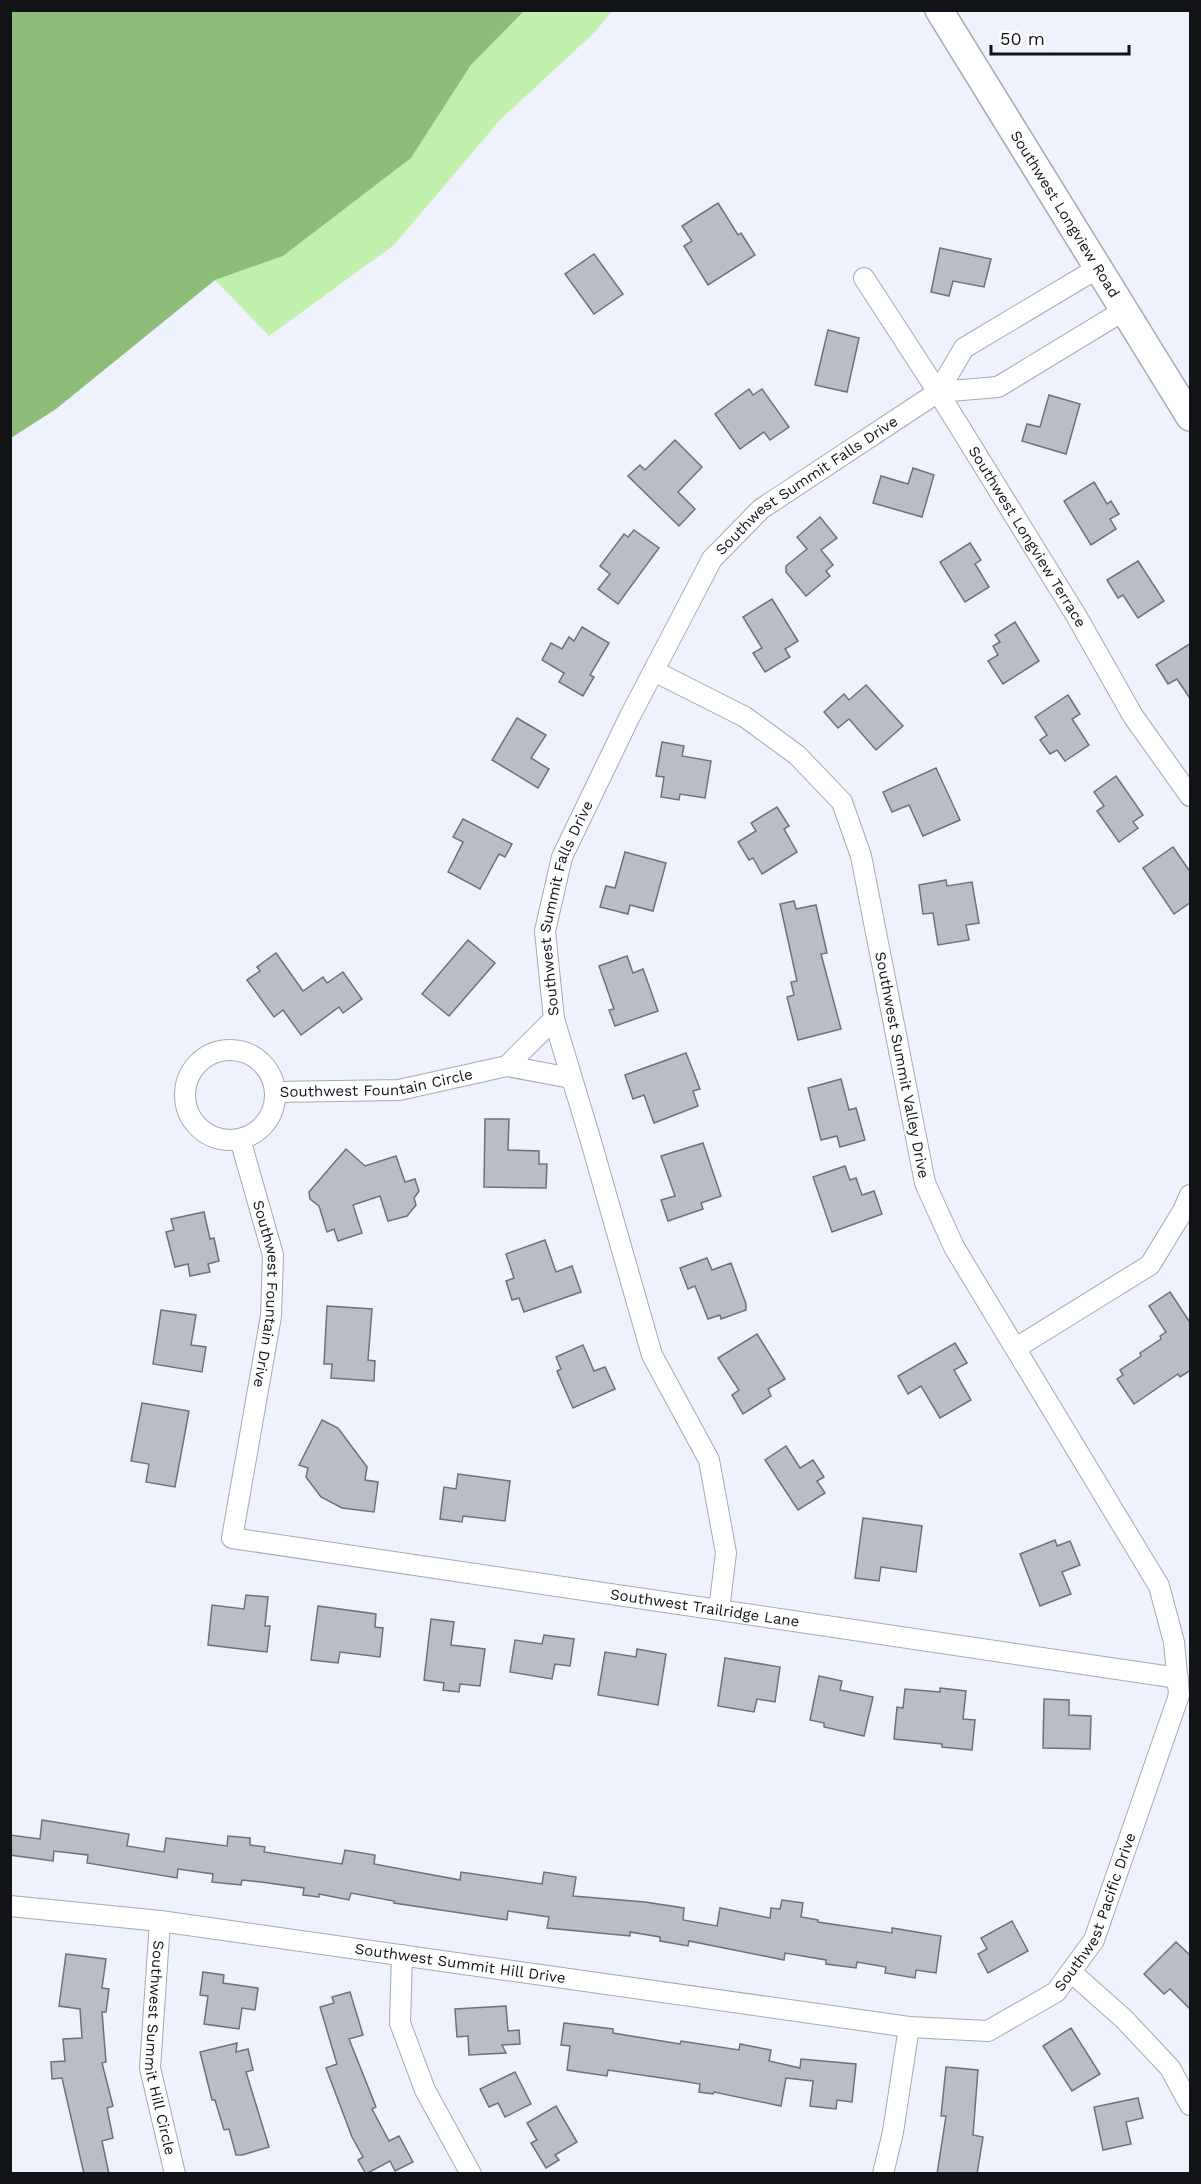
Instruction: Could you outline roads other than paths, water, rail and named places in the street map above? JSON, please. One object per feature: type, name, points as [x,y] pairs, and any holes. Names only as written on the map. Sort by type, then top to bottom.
[{"type":"street","name":"Southwest Longview Road","points":[[939,10],[1123,311],[1191,417]]},
{"type":"street","name":"Southwest Summit Falls Drive","points":[[719,1610],[726,1553],[709,1461],[652,1355],[554,1019],[545,932],[562,857],[712,559],[761,509],[938,392],[964,348],[1098,268]]},
{"type":"street","name":"Southwest Longview Terrace","points":[[864,278],[938,392],[1077,617],[1134,716],[1191,796]]},
{"type":"street","name":"Southwest Summit Falls Drive","points":[[938,392],[998,387],[1123,311]]},
{"type":"street","name":"Southwest Summit Valley Drive","points":[[654,671],[745,717],[797,755],[842,802],[861,856],[924,1183],[954,1247],[1159,1586],[1174,1642],[1178,1678]]},
{"type":"street","points":[[507,1066],[554,1019]]},
{"type":"street","name":"Southwest Fountain Circle","points":[[240,1139],[225,1140],[211,1136],[199,1128],[190,1116],[185,1102],[185,1087],[189,1073],[210,1053],[225,1049],[239,1050],[253,1056],[264,1065],[272,1078],[275,1092],[399,1090],[507,1066],[571,1078]]},
{"type":"street","points":[[240,1139],[259,1130],[266,1122],[275,1103],[275,1092]]},
{"type":"street","name":"Southwest Fountain Drive","points":[[232,1538],[271,1316],[273,1255],[240,1139]]},
{"type":"street","points":[[1016,1348],[1150,1265],[1191,1195]]},
{"type":"street","name":"Southwest Trailridge Lane","points":[[232,1538],[1178,1678]]},
{"type":"street","name":"Southwest Pacific Drive","points":[[909,2027],[988,2031],[1056,1992],[1094,1940],[1179,1695],[1178,1678]]},
{"type":"street","name":"Southwest Summit Hill Drive","points":[[10,1905],[160,1921],[909,2027]]},
{"type":"street","name":"Southwest Summit Hill Circle","points":[[160,1921],[150,2068],[175,2174]]},
{"type":"street","points":[[402,1955],[400,2024],[425,2090],[471,2174]]},
{"type":"street","points":[[1071,1972],[1124,2019],[1170,2068],[1191,2105]]},
{"type":"street","points":[[883,2174],[893,2132],[909,2027]]}]
